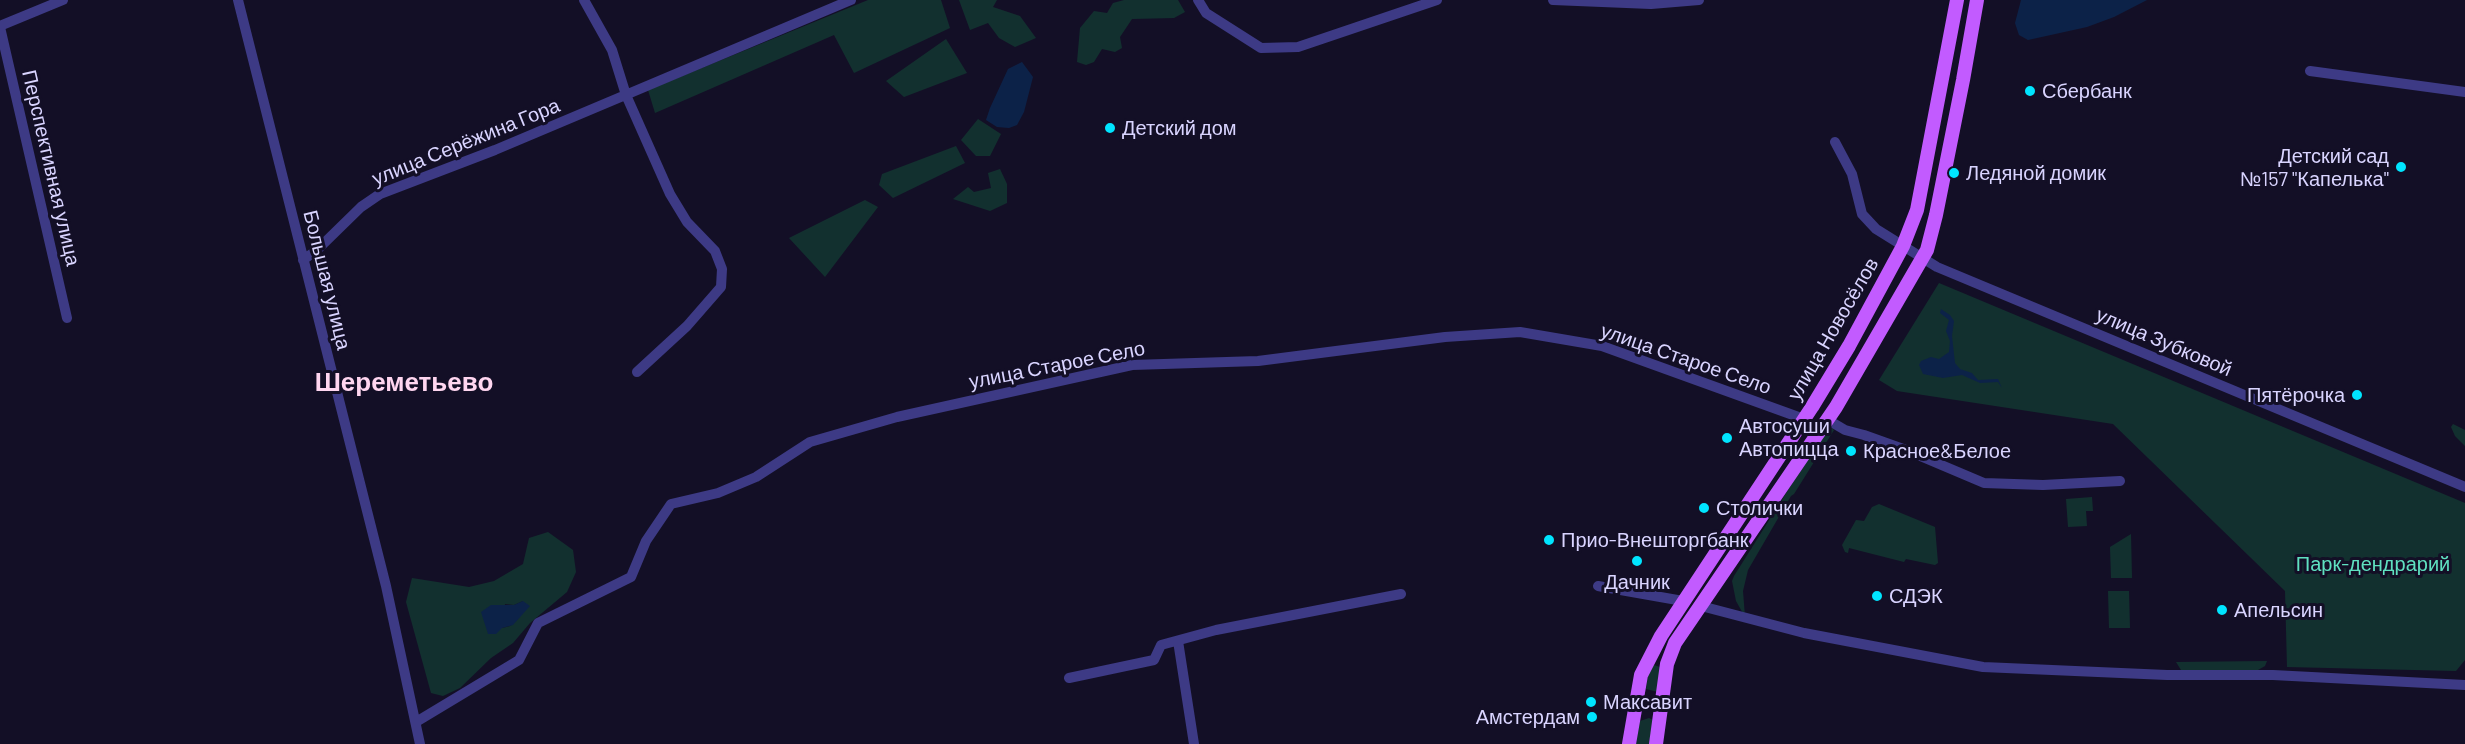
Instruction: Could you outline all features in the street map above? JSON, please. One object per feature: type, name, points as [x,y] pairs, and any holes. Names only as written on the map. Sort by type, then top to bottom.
[{"type":"main road","name":"улица Новосёлов","points":[[1629,744],[1641,675],[1660,638],[1849,346],[1903,246],[1917,210],[1957,0]]},
{"type":"main road","name":"улица Новосёлов","points":[[1656,744],[1667,664],[1675,643],[1828,420],[1927,250],[1964,80],[1977,0]]},
{"type":"street","points":[[0,26],[63,0]]},
{"type":"street","name":"Большая улица","points":[[238,0],[386,586],[420,744]]},
{"type":"street","points":[[584,0],[612,50],[626,95],[670,194],[687,222],[715,251],[722,269],[721,287],[687,326],[637,372]]},
{"type":"street","name":"улица Серёжина Гора","points":[[303,260],[362,207],[380,194],[495,150],[851,0]]},
{"type":"street","points":[[1198,0],[1206,13],[1261,48],[1298,48],[1437,0]]},
{"type":"street","points":[[1554,0],[1651,4],[1700,0]]},
{"type":"street","name":"Перспективная улица","points":[[0,26],[67,318]]},
{"type":"street","points":[[2310,71],[2465,92]]},
{"type":"street","name":"улица Зубковой","points":[[1835,142],[1852,174],[1862,214],[1876,229],[1951,274],[2465,487]]},
{"type":"street","name":"улица Старое Село","points":[[416,722],[519,660],[538,623],[631,577],[646,542],[671,504],[718,493],[756,477],[810,442],[897,417],[1132,365],[1258,361],[1445,337],[1520,332],[1602,346],[1804,418]]},
{"type":"street","points":[[1828,420],[1845,430],[1906,450],[1984,483],[2043,485],[2120,481]]},
{"type":"street","points":[[1598,586],[1683,602]]},
{"type":"street","points":[[1069,678],[1154,660],[1161,645],[1216,630],[1401,594]]},
{"type":"street","points":[[1701,606],[1804,633],[1983,667],[2167,675],[2273,675],[2465,684]]},
{"type":"street","points":[[1178,641],[1194,744]]},
{"type":"green space","points":[[868,0],[941,0],[950,28],[854,73],[834,35],[655,113],[648,90]]},
{"type":"green space","points":[[959,0],[997,0],[993,7],[1020,16],[1036,38],[1015,47],[999,38],[988,23],[970,30]]},
{"type":"green space","points":[[1124,0],[1178,0],[1185,12],[1174,18],[1132,19],[1120,37],[1122,48],[1115,52],[1102,49],[1094,62],[1086,65],[1077,62],[1080,28],[1094,11],[1107,13],[1113,3]]},
{"type":"green space","points":[[946,39],[967,73],[904,97],[886,81]]},
{"type":"green space","points":[[978,119],[1001,134],[990,156],[976,156],[961,140]]},
{"type":"green space","points":[[956,146],[965,163],[893,198],[879,185],[882,174]]},
{"type":"green space","points":[[1000,169],[1007,184],[1007,203],[990,211],[953,199],[968,187],[974,192],[991,188],[988,173]]},
{"type":"green space","points":[[865,200],[878,207],[825,277],[789,238]]},
{"type":"green space","name":"Парк-дендрарий","points":[[1939,283],[2465,503],[2465,660],[2456,671],[2287,667],[2285,591],[2113,424],[1897,391],[1879,380]]},
{"type":"green space","points":[[2453,424],[2465,430],[2465,446],[2455,436],[2451,427]]},
{"type":"green space","points":[[1831,427],[1834,430],[1791,496],[1748,570],[1743,591],[1745,617],[1736,601],[1732,581],[1734,576],[1827,428]]},
{"type":"green space","points":[[2092,497],[2093,511],[2086,511],[2087,526],[2068,527],[2066,499]]},
{"type":"green space","points":[[1879,504],[1935,527],[1938,563],[1935,565],[1906,559],[1904,562],[1849,548],[1848,553],[1845,552],[1842,545],[1856,520],[1864,521],[1872,507]]},
{"type":"green space","points":[[548,532],[573,550],[576,572],[567,592],[530,623],[513,643],[491,658],[460,688],[443,696],[431,693],[406,602],[412,578],[469,587],[494,581],[523,564],[529,538]],"holes":[[[523,601],[518,619],[510,626],[502,628],[505,604],[514,605]]]},
{"type":"green space","points":[[2131,534],[2132,578],[2111,578],[2110,547]]},
{"type":"green space","points":[[2108,591],[2129,591],[2130,628],[2109,628]]},
{"type":"green space","points":[[2267,661],[2265,666],[2258,670],[2181,670],[2176,662]]},
{"type":"green space","points":[[1654,665],[1660,667],[1661,671],[1658,692],[1646,689],[1649,670]]},
{"type":"green space","points":[[1649,718],[1653,720],[1649,744],[1636,744],[1640,721]]},
{"type":"water","points":[[2021,0],[2147,0],[2114,17],[2087,27],[2028,40],[2019,35],[2015,23]]},
{"type":"water","points":[[1022,62],[1033,77],[1024,112],[1017,125],[1009,128],[997,127],[986,120],[990,108],[1008,69]]},
{"type":"water","points":[[1941,309],[1954,321],[1952,336],[1955,363],[1960,369],[1972,373],[1978,380],[1998,379],[2002,388],[1998,382],[1980,383],[1962,375],[1943,378],[1923,374],[1919,365],[1921,361],[1931,357],[1939,359],[1949,352],[1950,341],[1946,331],[1949,320],[1940,313]]},
{"type":"water","points":[[523,601],[530,606],[513,625],[502,628],[496,634],[488,634],[481,612],[491,605],[514,605]]},
{"type":"place","name":"Сбербанк","points":[[2030,91]]},
{"type":"place","name":"Детский дом","points":[[1110,128]]},
{"type":"place","name":"Детский сад №157 \"Капелька\"","points":[[2401,167]]},
{"type":"place","name":"Ледяной домик","points":[[1954,173]]},
{"type":"place","name":"Пятёрочка","points":[[2357,395]]},
{"type":"place","name":"Автосуши Автопицца","points":[[1727,438]]},
{"type":"place","name":"Красное&Белое","points":[[1851,451]]},
{"type":"place","name":"Столички","points":[[1704,508]]},
{"type":"place","name":"Прио-Внешторгбанк","points":[[1549,540]]},
{"type":"place","name":"Дачник","points":[[1637,561]]},
{"type":"place","name":"СДЭК","points":[[1877,596]]},
{"type":"place","name":"Апельсин","points":[[2222,610]]},
{"type":"place","name":"Максавит","points":[[1591,702]]},
{"type":"place","name":"Амстердам","points":[[1592,717]]},
{"type":"district","name":"Шереметьево","points":[[404,382]]}]
